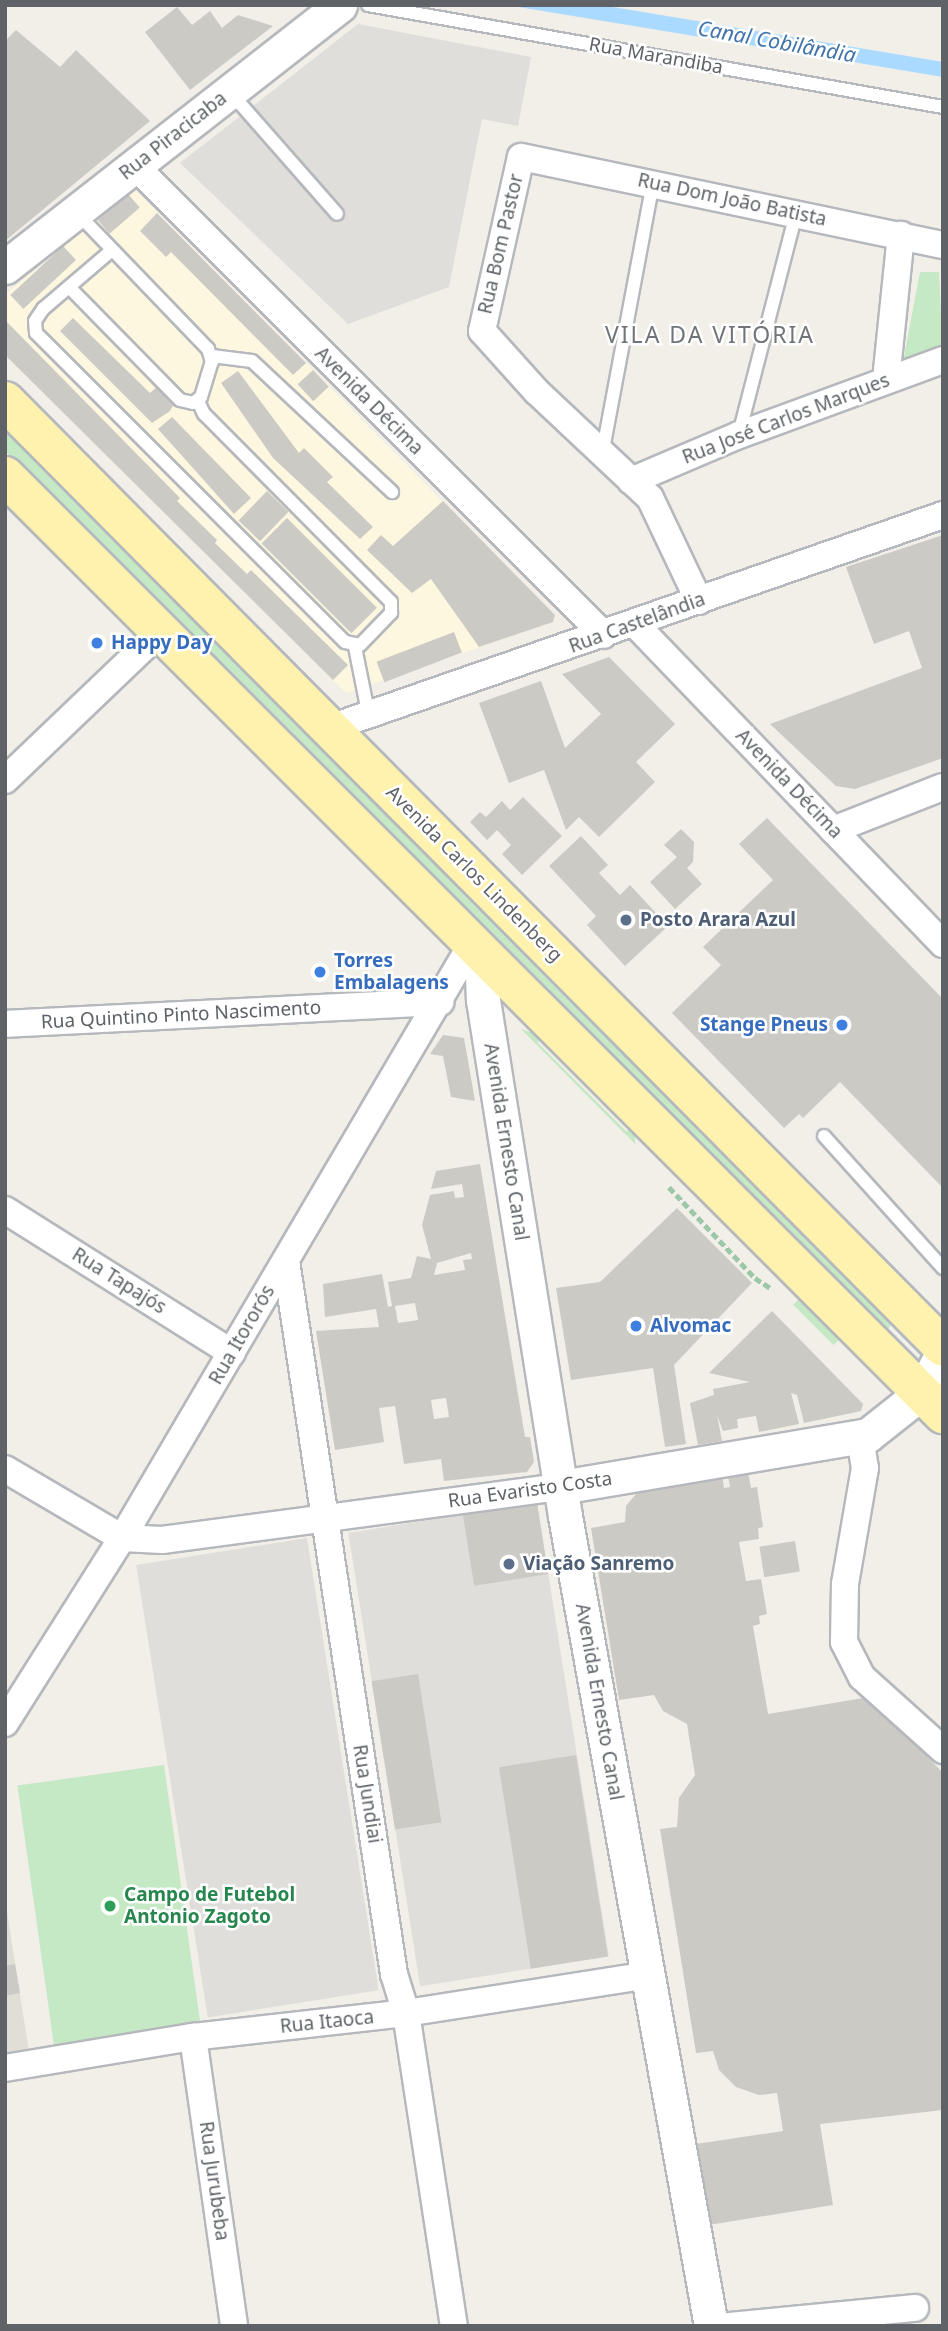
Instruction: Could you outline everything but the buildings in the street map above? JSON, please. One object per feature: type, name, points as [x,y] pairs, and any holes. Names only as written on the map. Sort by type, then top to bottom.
[{"type":"main road","name":"Avenida Carlos Lindenberg","points":[[5,401],[943,1350]]},
{"type":"main road","points":[[5,476],[932,1403]]},
{"type":"street","name":"Rua Piracicaba","points":[[5,267],[341,5]]},
{"type":"street","name":"Rua Dom João Batista","points":[[521,157],[901,235],[941,250]]},
{"type":"street","name":"Rua Bom Pastor","points":[[521,157],[482,331],[602,456]]},
{"type":"street","name":"Avenida Décima","points":[[135,166],[604,635]]},
{"type":"street","points":[[886,380],[901,235]]},
{"type":"street","name":"Rua José Carlos Marques","points":[[631,481],[738,435],[943,360]]},
{"type":"street","points":[[602,456],[631,481],[662,517],[699,601]]},
{"type":"street","name":"Rua Castelândia","points":[[330,728],[369,717],[943,515]]},
{"type":"street","name":"Avenida Décima","points":[[635,624],[943,944]]},
{"type":"street","points":[[5,780],[161,631]]},
{"type":"street","points":[[833,830],[943,788]]},
{"type":"street","name":"Rua Itororós","points":[[5,1723],[122,1538],[440,1002],[477,947]]},
{"type":"street","name":"Avenida Ernesto Canal","points":[[477,947],[561,1486],[711,2326]]},
{"type":"street","name":"Rua Quintino Pinto Nascimento","points":[[5,1024],[440,1002]]},
{"type":"street","name":"Rua Tapajós","points":[[5,1210],[232,1353]]},
{"type":"street","name":"Rua Jundiai","points":[[285,1261],[394,1974],[406,2013],[454,2326]]},
{"type":"street","name":"Rua Evaristo Costa","points":[[122,1538],[162,1540],[325,1520],[561,1486],[860,1437],[932,1403],[943,1350]]},
{"type":"street","points":[[860,1437],[865,1468],[847,1572],[844,1642],[862,1677],[943,1750]]},
{"type":"street","points":[[5,1469],[122,1538]]},
{"type":"street","name":"Rua Itaoca","points":[[5,2068],[193,2037],[406,2013],[648,1975]]},
{"type":"street","name":"Rua Jurubeba","points":[[193,2037],[234,2326]]},
{"type":"street","points":[[730,2326],[915,2308]]},
{"type":"lane","name":"Rua Marandiba","points":[[368,5],[943,107]]},
{"type":"lane","points":[[230,92],[337,214]]},
{"type":"lane","points":[[602,456],[653,183]]},
{"type":"lane","points":[[76,212],[212,356],[252,361],[392,492]]},
{"type":"lane","points":[[738,435],[796,214]]},
{"type":"lane","points":[[113,250],[38,314],[36,333],[345,642],[355,646]]},
{"type":"lane","points":[[69,287],[180,400],[198,401]]},
{"type":"lane","points":[[212,356],[198,401],[204,414],[391,602],[391,613],[355,646]]},
{"type":"lane","points":[[355,646],[369,717]]},
{"type":"lane","points":[[824,1136],[943,1268]]},
{"type":"shaded area","points":[[358,24],[531,57],[518,126],[482,119],[449,287],[348,324],[180,163]]},
{"type":"shaded area","points":[[134,189],[555,615],[553,622],[346,693],[5,355],[5,295]]},
{"type":"shaded area","name":"Viação Sanremo","points":[[537,1503],[609,1956],[420,1986],[348,1533]]},
{"type":"shaded area","points":[[307,1538],[379,1990],[208,2017],[136,1565]]},
{"type":"shaded area","points":[[5,1899],[29,2052],[5,2056]]},
{"type":"green space","points":[[920,272],[939,272],[943,355],[903,362]]},
{"type":"green space","points":[[5,428],[897,1320],[885,1331],[5,451]]},
{"type":"green space","points":[[521,1029],[539,1035],[538,1043],[626,1131],[635,1129],[635,1144]]},
{"type":"green space","points":[[801,1297],[841,1337],[834,1345],[793,1305]]},
{"type":"green space","name":"Campo de Futebol Antonio Zagoto","points":[[164,1765],[201,2026],[54,2047],[17,1786]]},
{"type":"water","name":"Canal Cobilândia","points":[[507,5],[601,5],[943,62],[943,77]]},
{"type":"place","name":"Happy Day","points":[[97,643]]},
{"type":"place","name":"Posto Arara Azul","points":[[626,920]]},
{"type":"place","name":"Torres Embalagens","points":[[320,972]]},
{"type":"place","name":"Stange Pneus","points":[[842,1025]]},
{"type":"place","name":"Alvomac","points":[[636,1326]]},
{"type":"place","name":"Viação Sanremo","points":[[509,1564]]},
{"type":"place","name":"Campo de Futebol Antonio Zagoto","points":[[110,1906]]},
{"type":"district","name":"VILA DA VITÓRIA","points":[[710,334]]}]
